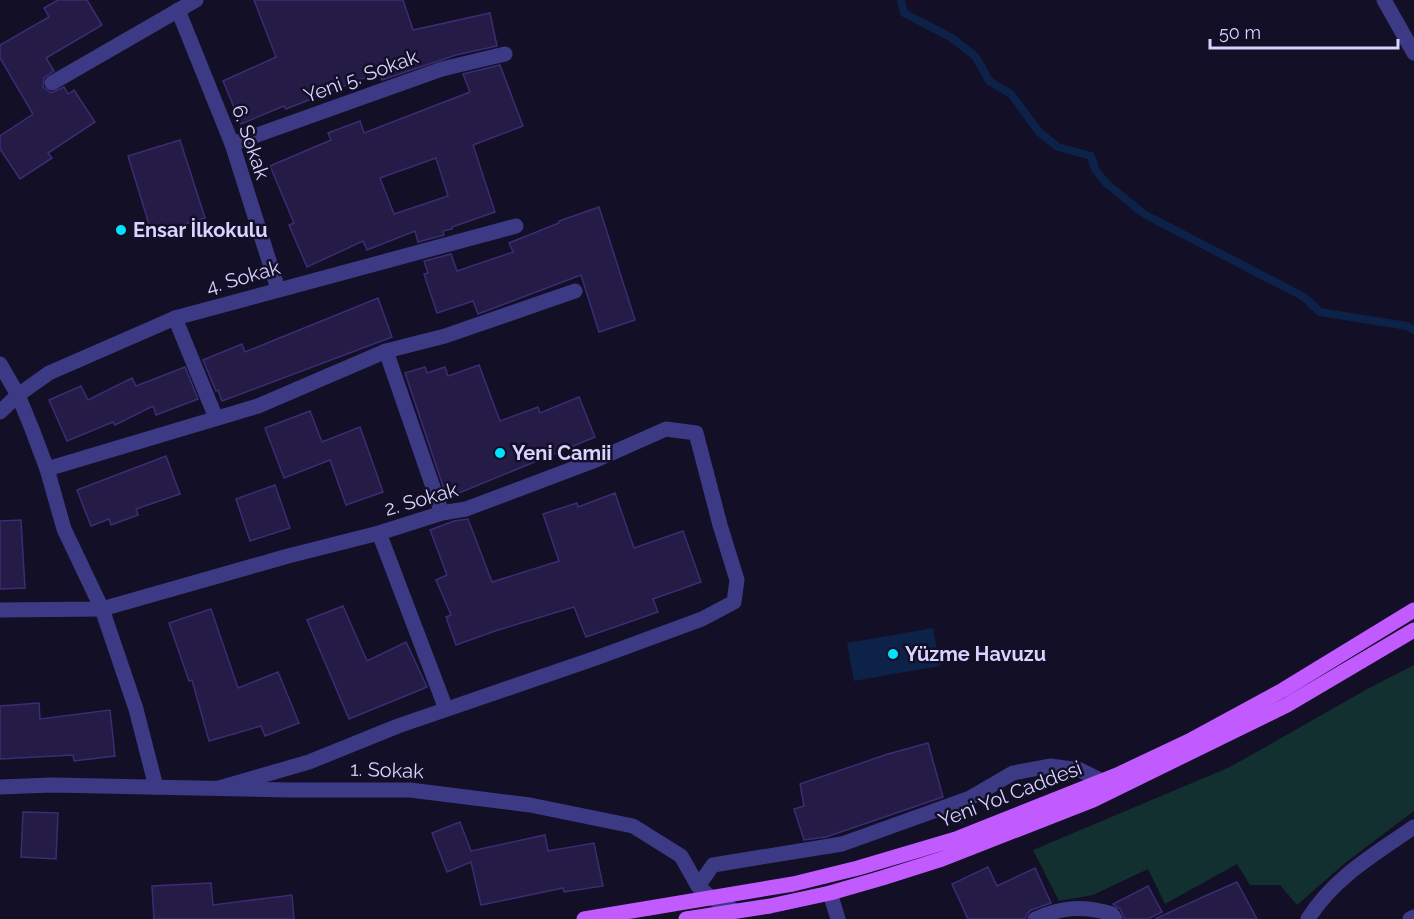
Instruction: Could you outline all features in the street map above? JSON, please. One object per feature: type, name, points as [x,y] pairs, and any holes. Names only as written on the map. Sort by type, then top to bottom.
[{"type":"main road","name":"Yeni Yol Caddesi","points":[[584,919],[794,885],[946,842],[1102,781],[1189,741],[1283,690],[1414,610]]},
{"type":"main road","name":"Yeni Yol Caddesi","points":[[686,919],[830,893],[942,859],[1093,800],[1272,713],[1414,630]]},
{"type":"street","points":[[52,83],[196,0]]},
{"type":"street","points":[[1384,0],[1414,53]]},
{"type":"street","name":"6. Sokak","points":[[178,10],[232,144],[278,289]]},
{"type":"street","name":"Yeni 5. Sokak","points":[[232,144],[442,69],[505,54]]},
{"type":"street","name":"4. Sokak","points":[[0,411],[48,373],[175,318],[516,226]]},
{"type":"street","points":[[46,469],[258,406],[386,351],[446,336],[575,291]]},
{"type":"street","points":[[175,318],[216,418]]},
{"type":"street","points":[[386,351],[442,513]]},
{"type":"street","points":[[0,364],[18,395],[46,469],[64,530],[102,609],[136,709],[156,787]]},
{"type":"street","name":"2. Sokak","points":[[0,610],[102,609],[277,559],[379,533],[442,513],[466,509],[596,460],[666,429],[696,432],[737,580],[734,602],[702,619],[446,709]]},
{"type":"street","points":[[219,788],[309,762],[446,709],[379,533]]},
{"type":"street","points":[[698,886],[713,865],[842,844],[970,798],[1013,773],[1050,766],[1080,770],[1102,781]]},
{"type":"street","name":"1. Sokak","points":[[0,787],[410,790],[530,805],[633,826],[681,856],[698,886],[710,897],[736,911]]},
{"type":"street","points":[[1308,919],[1314,909],[1345,876],[1414,828]]},
{"type":"street","points":[[830,893],[838,919]]},
{"type":"street","points":[[1035,919],[1055,910],[1071,908],[1101,911],[1112,914],[1115,919]]},
{"type":"street","points":[[1410,919],[1414,917]]},
{"type":"green space","points":[[1414,665],[1414,811],[1345,863],[1297,905],[1280,885],[1250,885],[1237,864],[1165,904],[1148,869],[1093,895],[1059,901],[1033,850],[1230,767]]},
{"type":"water","name":"Yüzme Havuzu","points":[[933,628],[940,666],[854,681],[847,643]]},
{"type":"building","points":[[58,0],[87,0],[102,25],[46,58],[54,71],[44,78],[43,87],[51,93],[64,87],[68,94],[74,90],[95,122],[48,153],[52,158],[20,179],[0,149],[0,136],[33,114],[0,58],[0,45],[49,17],[44,8]]},
{"type":"building","points":[[254,0],[403,0],[413,30],[490,13],[497,46],[456,55],[382,80],[379,72],[286,109],[284,106],[241,124],[223,81],[276,57]]},
{"type":"building","points":[[500,65],[523,126],[473,145],[495,212],[443,231],[444,235],[418,242],[415,231],[367,250],[363,241],[307,267],[289,225],[294,223],[270,166],[331,140],[328,133],[360,121],[364,133],[470,92],[463,74]],"holes":[[[436,158],[448,196],[394,214],[380,178]]]},
{"type":"building","points":[[180,140],[205,218],[152,234],[128,156]]},
{"type":"building","points":[[599,207],[635,320],[599,332],[581,275],[478,314],[473,301],[437,313],[424,274],[428,273],[424,261],[451,254],[457,271],[513,252],[509,243],[559,223],[559,221]]},
{"type":"building","points":[[378,298],[392,337],[222,401],[203,360],[242,344],[245,352]]},
{"type":"building","points":[[479,365],[500,421],[538,407],[540,413],[579,397],[595,437],[447,498],[405,373],[425,367],[427,373],[445,367],[448,376]]},
{"type":"building","points":[[185,367],[198,399],[156,415],[153,406],[115,425],[113,422],[67,441],[49,400],[81,386],[88,400],[132,378],[136,386]]},
{"type":"building","points":[[310,411],[322,442],[360,427],[383,492],[346,505],[330,460],[284,478],[265,428]]},
{"type":"building","points":[[166,456],[180,494],[136,509],[138,515],[111,525],[109,519],[91,526],[77,490]]},
{"type":"building","points":[[275,485],[290,528],[250,541],[236,499]]},
{"type":"building","points":[[615,493],[634,548],[683,531],[701,582],[653,599],[658,612],[586,637],[574,607],[456,645],[446,617],[451,615],[436,580],[447,575],[430,530],[454,521],[468,519],[492,582],[559,561],[543,514],[577,503],[578,507]]},
{"type":"building","points":[[21,520],[25,588],[0,589],[0,521]]},
{"type":"building","points":[[343,606],[367,661],[406,642],[427,687],[349,719],[307,620]]},
{"type":"building","points":[[211,609],[238,688],[278,672],[299,723],[265,736],[261,726],[209,741],[192,680],[189,681],[169,623]]},
{"type":"building","points":[[39,703],[40,719],[110,710],[115,756],[74,761],[73,755],[0,759],[0,706]]},
{"type":"building","points":[[928,743],[943,797],[826,837],[804,840],[794,809],[804,806],[800,784]]},
{"type":"building","points":[[23,812],[58,813],[56,859],[21,857]]},
{"type":"building","points":[[460,822],[471,851],[545,835],[548,851],[594,843],[603,886],[564,892],[563,888],[481,905],[471,862],[447,872],[432,833]]},
{"type":"building","points":[[988,867],[997,886],[1035,868],[1051,903],[1031,910],[1025,919],[968,919],[952,884]]},
{"type":"building","points":[[1237,882],[1257,919],[1155,919],[1205,896]]},
{"type":"building","points":[[211,883],[213,905],[292,895],[294,919],[154,919],[152,886]]},
{"type":"building","points":[[1148,886],[1162,912],[1148,919],[1125,919],[1120,909],[1113,904]]},
{"type":"waterway","points":[[901,0],[904,13],[952,38],[976,57],[989,81],[1011,94],[1039,132],[1058,147],[1091,156],[1095,169],[1106,183],[1144,214],[1304,297],[1320,312],[1407,326],[1414,330]]},
{"type":"place","name":"Ensar İlkokulu","points":[[121,230]]},
{"type":"place","name":"Yeni Camii","points":[[500,453]]},
{"type":"place","name":"Yüzme Havuzu","points":[[893,654]]}]
